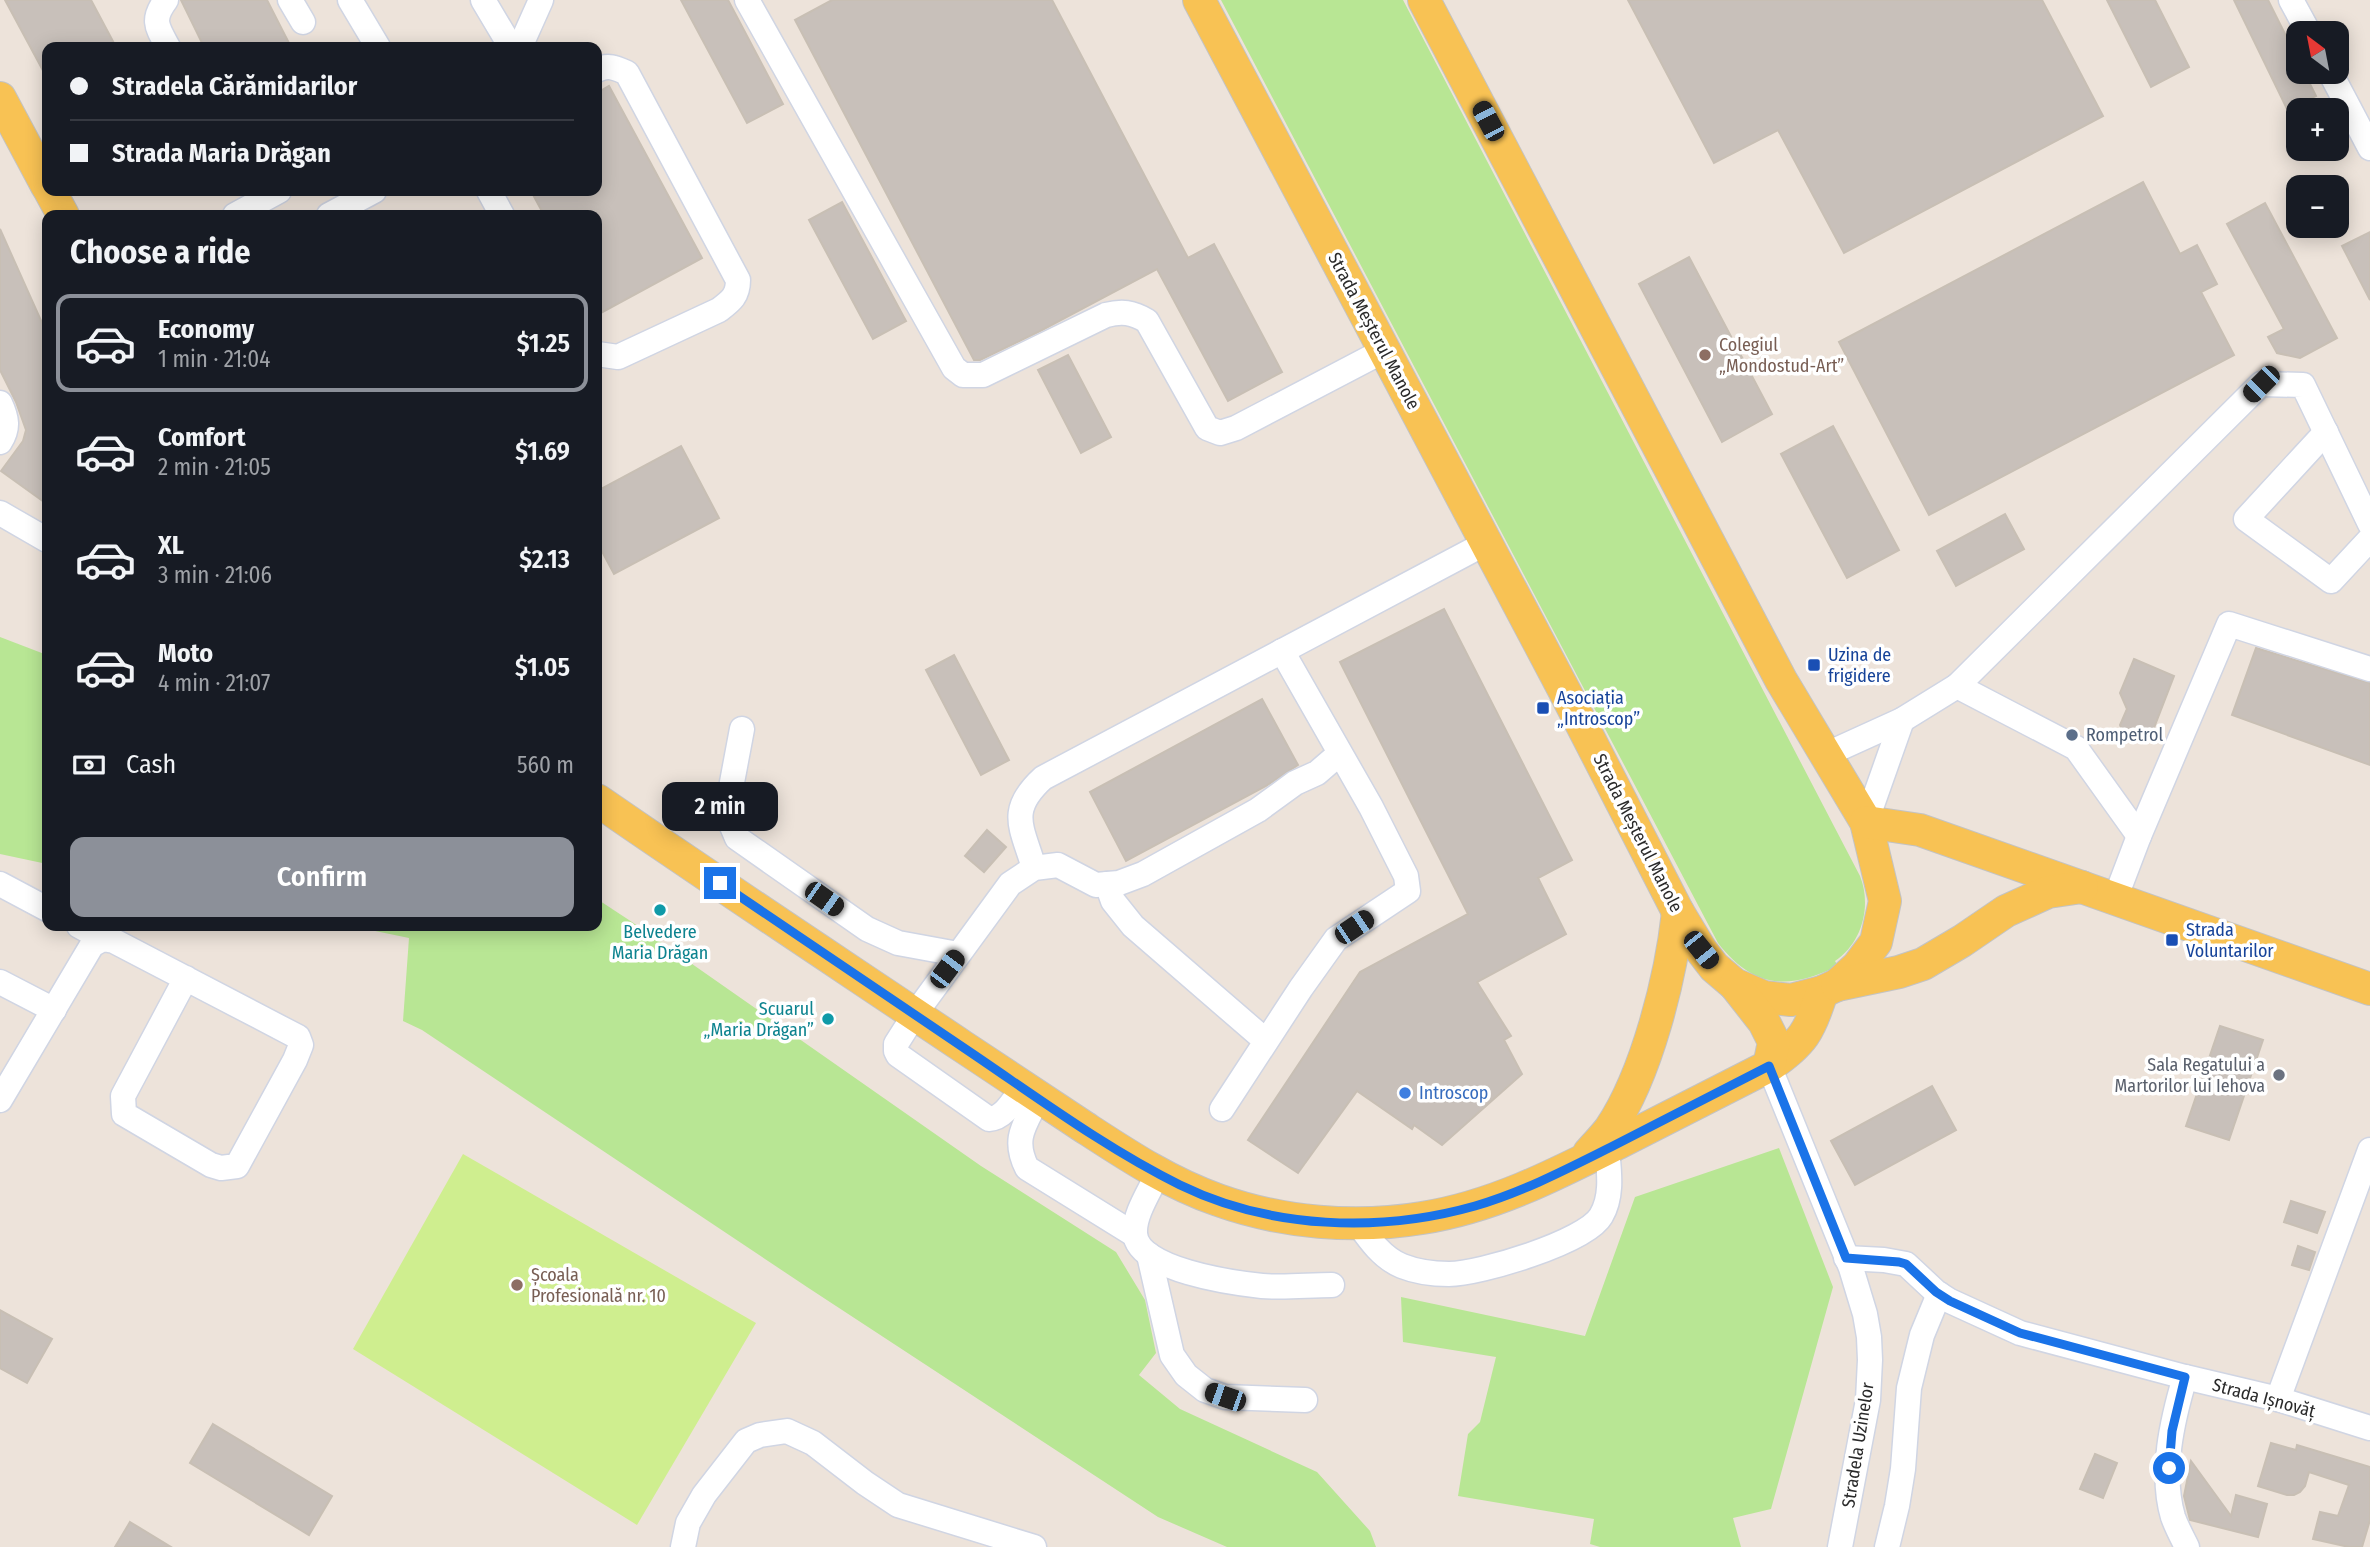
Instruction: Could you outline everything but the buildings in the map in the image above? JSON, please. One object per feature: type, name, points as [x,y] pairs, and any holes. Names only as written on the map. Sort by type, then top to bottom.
[{"type":"main road","name":"Strada Meșterul Manole","points":[[1199,0],[1678,912],[1714,967],[1734,984],[1764,997],[1791,1000],[1923,964],[2006,911],[2048,892],[2084,887]]},
{"type":"main road","points":[[602,803],[1031,1093],[1158,1174],[1220,1201],[1289,1219],[1357,1222],[1422,1218],[1511,1194],[1769,1066],[1793,1050],[1806,1034],[1829,989],[1858,966],[1876,942],[1885,901],[1866,822],[1781,680],[1424,0]]},
{"type":"main road","points":[[0,98],[42,177]]},
{"type":"main road","points":[[1866,822],[1920,830],[2370,989]]},
{"type":"main road","points":[[1594,1155],[1625,1103],[1638,1072],[1667,981],[1678,912]]},
{"type":"main road","points":[[1734,984],[1764,1022],[1774,1042],[1769,1066]]},
{"type":"street","points":[[165,42],[156,26],[158,11],[166,0]]},
{"type":"street","points":[[290,0],[303,22]]},
{"type":"street","points":[[350,0],[374,42]]},
{"type":"street","points":[[483,0],[508,42]]},
{"type":"street","points":[[522,42],[541,0]]},
{"type":"street","points":[[747,0],[954,368],[963,376],[983,374],[1106,316],[1119,312],[1135,313],[1147,321],[1207,428],[1220,433],[1236,428],[1385,351]]},
{"type":"street","points":[[2291,0],[2302,21]]},
{"type":"street","points":[[602,68],[615,67],[627,73],[738,280],[738,290],[732,300],[719,310],[618,357],[602,355]]},
{"type":"street","points":[[2336,84],[2370,148]]},
{"type":"street","points":[[247,203],[266,196]]},
{"type":"street","points":[[344,210],[366,196]]},
{"type":"street","points":[[1825,755],[1902,720],[1957,686],[2261,384],[2303,385],[2370,524]]},
{"type":"street","points":[[0,403],[7,426],[0,442]]},
{"type":"street","points":[[2326,432],[2246,519],[2331,581],[2370,539]]},
{"type":"street","points":[[0,513],[42,537]]},
{"type":"street","points":[[1034,868],[1018,815],[1027,792],[1043,778],[1486,543]]},
{"type":"street","points":[[2115,898],[2138,836],[2229,624],[2370,669]]},
{"type":"street","points":[[1223,1109],[1336,939],[1408,891],[1406,876],[1371,807],[1282,651]]},
{"type":"street","points":[[1957,686],[2076,748],[2138,836]]},
{"type":"street","points":[[1866,822],[1902,720]]},
{"type":"street","points":[[742,729],[730,793],[729,819],[737,838],[867,929],[898,943],[958,954]]},
{"type":"street","points":[[1031,1093],[996,1119],[989,1119],[896,1051],[896,1045],[915,1014],[1010,884],[1034,868],[1058,865],[1096,885],[1119,883],[1143,874],[1258,810],[1295,783],[1317,773],[1339,754]]},
{"type":"street","points":[[0,884],[42,906]]},
{"type":"street","points":[[1107,884],[1113,901],[1133,926],[1266,1041]]},
{"type":"street","points":[[88,931],[103,939],[114,941],[186,978],[298,1037],[301,1045],[296,1060],[237,1166],[221,1168],[211,1165],[124,1114],[123,1096],[186,978]]},
{"type":"street","points":[[0,1101],[92,945],[103,939]]},
{"type":"street","points":[[0,982],[54,1010]]},
{"type":"street","name":"Stradela Uzinelor","points":[[1769,1066],[1846,1258],[1865,1314],[1870,1360],[1868,1400],[1840,1547]]},
{"type":"street","points":[[1031,1093],[1019,1137],[1020,1155],[1027,1168],[1135,1235]]},
{"type":"street","points":[[1357,1222],[1375,1247],[1399,1265],[1422,1273],[1451,1274],[1493,1267],[1548,1248],[1584,1232],[1599,1220],[1608,1203],[1609,1175],[1594,1155]]},
{"type":"street","points":[[2278,1399],[2368,1166]]},
{"type":"street","points":[[1158,1174],[1138,1220],[1135,1235],[1140,1248],[1163,1264],[1219,1280],[1264,1286],[1332,1285]]},
{"type":"street","points":[[1149,1255],[1172,1355],[1186,1375],[1205,1390],[1225,1397],[1305,1400]]},
{"type":"street","name":"Strada Ișnovăț","points":[[1846,1258],[1906,1264],[1939,1294],[2020,1333],[2278,1399],[2370,1428]]},
{"type":"street","points":[[1887,1547],[1903,1469],[1909,1388],[1922,1335],[1939,1294]]},
{"type":"street","points":[[2185,1377],[2172,1431],[2168,1488],[2173,1515],[2187,1547]]},
{"type":"street","points":[[683,1547],[688,1523],[704,1495],[746,1441],[760,1435],[786,1431],[813,1443],[898,1505],[1034,1547]]},
{"type":"green space","points":[[1221,0],[1403,0],[1860,876],[1865,899],[1862,923],[1852,944],[1835,961],[1838,966],[1803,979],[1773,981],[1745,969],[1718,943]]},
{"type":"green space","points":[[0,637],[42,653],[42,863],[0,854]]},
{"type":"green space","points":[[602,902],[981,1166],[1116,1252],[1145,1300],[1156,1353],[1139,1375],[1180,1409],[1317,1472],[1370,1531],[1376,1547],[1227,1547],[1158,1517],[422,1030],[403,1021],[409,938],[375,931],[602,931]]},
{"type":"green space","points":[[1779,1148],[1833,1287],[1771,1509],[1733,1518],[1741,1547],[1600,1547],[1590,1544],[1594,1519],[1458,1496],[1468,1434],[1480,1422],[1496,1357],[1403,1342],[1401,1297],[1585,1336],[1635,1197]]},
{"type":"green space","points":[[463,1154],[756,1323],[637,1525],[353,1349]]},
{"type":"place","name":"Colegiul „Mondostud-Art”","points":[[1705,355]]},
{"type":"place","name":"Uzina de frigidere","points":[[1814,665]]},
{"type":"place","name":"Asociația „Introscop”","points":[[1543,708]]},
{"type":"place","name":"Rompetrol","points":[[2072,735]]},
{"type":"place","name":"Belvedere Maria Drăgan","points":[[660,910]]},
{"type":"place","name":"Strada Voluntarilor","points":[[2172,940]]},
{"type":"place","name":"Scuarul „Maria Drăgan”","points":[[828,1019]]},
{"type":"place","name":"Sala Regatului a Martorilor lui Iehova","points":[[2279,1075]]},
{"type":"place","name":"Introscop","points":[[1405,1093]]},
{"type":"place","name":"Școala Profesională nr. 10","points":[[517,1285]]},
{"type":"route","points":[[720,883],[1038,1098],[1146,1167],[1220,1201],[1289,1219],[1374,1222],[1422,1218],[1474,1206],[1511,1194],[1564,1170],[1769,1066],[1846,1258],[1906,1264],[1936,1292],[1950,1301],[2020,1333],[2185,1377],[2172,1431],[2169,1468]]}]
